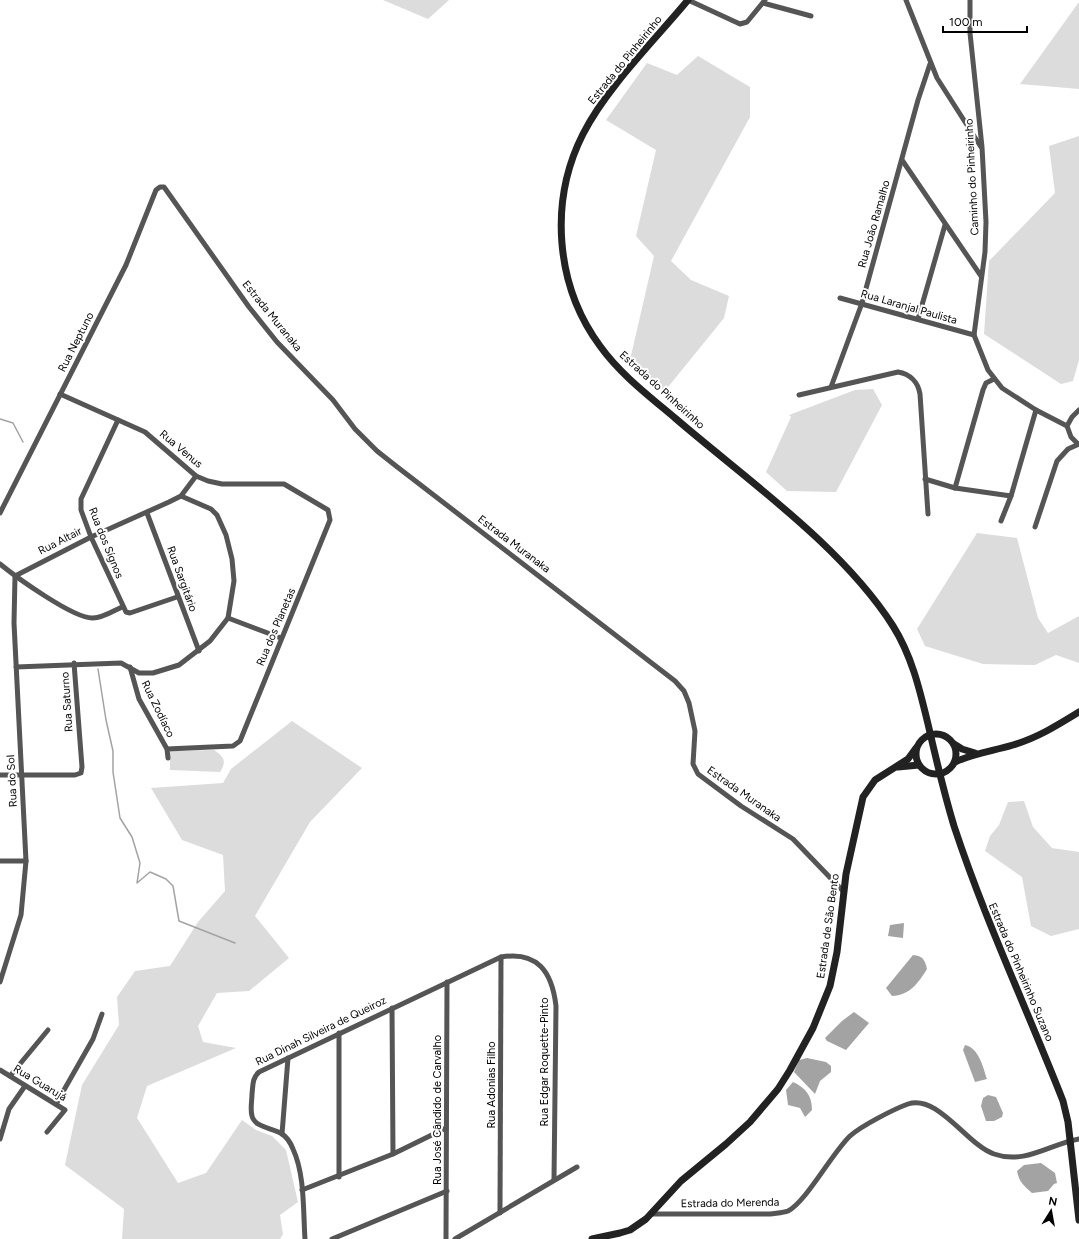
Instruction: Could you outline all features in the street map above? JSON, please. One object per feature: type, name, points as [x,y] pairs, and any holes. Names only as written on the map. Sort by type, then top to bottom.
[{"type":"main road","name":"Estrada do Pinheirinho","points":[[688,0],[607,96],[583,134],[576,150],[566,181],[561,213],[563,257],[571,289],[583,318],[600,346],[626,375],[782,509],[845,566],[862,586],[893,626],[904,646],[916,676],[931,734]]},
{"type":"main road","points":[[975,753],[962,749],[943,735],[931,734],[924,737],[916,748],[916,760],[928,773],[940,774],[946,772],[955,762],[975,753],[1000,749],[1032,738],[1079,712]]},
{"type":"main road","name":"Estrada do Pinheirinho Suzano","points":[[931,734],[954,825],[980,903],[1063,1101],[1071,1140],[1079,1220]]},
{"type":"main road","points":[[953,743],[956,749],[955,762]]},
{"type":"main road","name":"Estrada de São Bento","points":[[592,1239],[630,1230],[652,1214],[681,1181],[750,1122],[778,1089],[800,1054],[816,1022],[830,986],[837,952],[843,891],[855,828],[863,797],[875,780],[908,759],[916,748]]},
{"type":"main road","name":"Estrada de São Bento","points":[[896,768],[919,765]]},
{"type":"street","points":[[688,0],[740,24],[747,22],[764,1],[811,16]]},
{"type":"street","points":[[906,0],[930,64],[947,96],[982,147]]},
{"type":"street","name":"Caminho do Pinheirinho","points":[[970,0],[972,59],[982,147],[986,222],[974,335],[980,354],[994,379],[1011,395],[1036,410],[1068,426]]},
{"type":"street","name":"Rua João Ramalho","points":[[831,387],[862,304],[930,64]]},
{"type":"street","points":[[902,160],[981,276]]},
{"type":"street","name":"Rua Neptuno","points":[[0,513],[126,265],[156,190],[160,187],[164,187],[169,191]]},
{"type":"street","name":"Estrada Muranaka","points":[[169,191],[249,307],[277,342],[333,400],[355,428],[377,451],[675,681],[684,691],[689,703],[695,731],[693,764],[698,774],[741,806],[793,839],[843,891]]},
{"type":"street","points":[[918,319],[945,225]]},
{"type":"street","name":"Rua Laranjal Paulista","points":[[840,298],[974,335]]},
{"type":"street","points":[[799,395],[898,372],[906,374],[913,379],[920,394],[928,514]]},
{"type":"street","points":[[955,488],[982,390],[986,383],[994,379]]},
{"type":"street","name":"Rua Venus","points":[[60,394],[152,437],[196,476],[208,481],[222,484],[284,484],[328,510],[330,520]]},
{"type":"street","points":[[1001,521],[1011,496],[1036,410]]},
{"type":"street","points":[[1035,527],[1057,461],[1068,449],[1078,444],[1071,437],[1068,426],[1072,417],[1079,410]]},
{"type":"street","name":"Rua dos Sígnos","points":[[118,420],[81,499],[81,510],[122,607]]},
{"type":"street","points":[[196,476],[181,496],[211,509],[217,515],[226,535],[232,559],[234,581],[228,618],[281,638]]},
{"type":"street","points":[[925,479],[955,488],[1011,496]]},
{"type":"street","name":"Rua Altair","points":[[14,576],[91,536],[147,513],[181,496]]},
{"type":"street","name":"Rua Sargitário","points":[[147,513],[199,651]]},
{"type":"street","name":"Rua dos Planetas","points":[[167,749],[233,746],[240,741],[330,520]]},
{"type":"street","points":[[0,564],[14,576],[84,617],[96,618],[122,607],[126,612],[130,613],[178,597]]},
{"type":"street","name":"Rua do Sol","points":[[0,982],[21,915],[26,861],[16,667],[14,576]]},
{"type":"street","name":"Rua Saturno","points":[[22,775],[75,775],[81,773],[82,767],[74,663],[121,663],[139,673],[157,672],[180,665],[199,651],[210,641],[228,618]]},
{"type":"street","points":[[16,667],[74,663]]},
{"type":"street","name":"Rua Zodíaco","points":[[130,667],[139,699],[167,749],[168,758]]},
{"type":"street","points":[[0,775],[22,775]]},
{"type":"street","points":[[0,862],[26,861]]},
{"type":"street","name":"Rua Edgar Roquette-Pinto","points":[[501,957],[520,956],[535,962],[549,975],[554,988],[556,1006],[554,1180]]},
{"type":"street","name":"Rua Dinah Silveira de Queiroz","points":[[282,1134],[258,1124],[253,1119],[251,1111],[253,1079],[259,1072],[501,957]]},
{"type":"street","name":"Rua Adonias Filho","points":[[500,1213],[501,957]]},
{"type":"street","name":"Rua José Cândido de Carvalho","points":[[446,1239],[447,982]]},
{"type":"street","points":[[392,1008],[393,1154]]},
{"type":"street","points":[[56,1104],[93,1039],[102,1014]]},
{"type":"street","points":[[10,1076],[48,1030]]},
{"type":"street","points":[[339,1033],[339,1177]]},
{"type":"street","points":[[288,1058],[282,1134],[293,1148],[299,1172],[302,1190],[305,1239]]},
{"type":"street","name":"Rua Guarujá","points":[[0,1070],[65,1110],[47,1132]]},
{"type":"street","points":[[0,1139],[9,1109],[25,1086]]},
{"type":"street","name":"Estrada do Merenda","points":[[652,1214],[770,1214],[788,1211],[801,1200],[830,1160],[851,1135],[902,1106],[916,1102],[924,1103],[939,1111],[971,1140],[985,1151],[994,1155],[1014,1158],[1027,1156],[1071,1140],[1079,1139]]},
{"type":"street","points":[[302,1190],[339,1177],[393,1154],[446,1128]]},
{"type":"street","points":[[454,1239],[577,1167]]},
{"type":"street","points":[[332,1239],[447,1191]]},
{"type":"shaded area","points":[[383,0],[449,0],[428,19]]},
{"type":"shaded area","points":[[1079,2],[1079,89],[1020,84]]},
{"type":"shaded area","points":[[698,56],[750,87],[750,117],[671,261],[691,280],[729,296],[724,318],[664,392],[630,360],[654,256],[636,236],[656,150],[606,120],[647,63],[677,75]]},
{"type":"shaded area","points":[[1079,136],[1079,360],[1073,381],[1061,384],[984,334],[989,261],[1055,193],[1049,146]]},
{"type":"shaded area","points":[[873,389],[882,405],[836,492],[787,491],[766,472],[791,417],[789,415],[855,390]]},
{"type":"shaded area","points":[[977,533],[1017,538],[1038,618],[1048,633],[1079,616],[1079,663],[1056,655],[1035,665],[983,664],[925,646],[917,629]]},
{"type":"shaded area","points":[[292,721],[362,768],[310,822],[255,916],[289,958],[249,991],[217,993],[198,1026],[203,1042],[236,1048],[147,1086],[137,1118],[178,1183],[206,1173],[242,1120],[256,1130],[272,1136],[286,1150],[298,1202],[280,1215],[283,1234],[280,1239],[122,1239],[124,1209],[65,1165],[82,1085],[119,1025],[117,997],[135,971],[170,966],[198,922],[225,891],[223,855],[182,840],[151,788],[223,783],[231,769]]},
{"type":"shaded area","points":[[214,750],[222,757],[224,762],[220,772],[170,770],[170,751]]},
{"type":"shaded area","points":[[1024,801],[1033,827],[1052,848],[1079,852],[1079,929],[1051,936],[1031,926],[1022,877],[985,851],[990,836],[999,825],[1008,802]]},
{"type":"shaded area","points":[[904,923],[903,938],[888,936],[890,925]]},
{"type":"shaded area","points":[[913,955],[919,956],[923,959],[927,969],[921,979],[908,991],[904,994],[892,996],[886,988]]},
{"type":"shaded area","points":[[854,1012],[869,1023],[846,1050],[827,1041],[825,1038],[842,1021]]},
{"type":"shaded area","points":[[965,1045],[974,1050],[977,1054],[987,1079],[975,1082],[963,1050]]},
{"type":"shaded area","points":[[807,1058],[826,1062],[831,1066],[831,1072],[820,1081],[815,1094],[794,1072],[799,1060]]},
{"type":"shaded area","points":[[793,1082],[805,1090],[811,1101],[812,1110],[805,1117],[800,1108],[788,1105],[786,1090]]},
{"type":"shaded area","points":[[988,1095],[996,1097],[1003,1113],[1002,1117],[994,1121],[986,1121],[981,1106],[983,1098]]},
{"type":"shaded area","points":[[1041,1163],[1055,1173],[1057,1183],[1054,1184],[1048,1191],[1032,1193],[1022,1184],[1017,1171],[1024,1165]]},
{"type":"waterway","points":[[0,419],[13,423],[23,442]]},
{"type":"waterway","points":[[98,669],[106,720],[113,751],[113,772],[120,818],[132,837],[140,863],[137,883],[150,872],[166,879],[173,886],[179,921],[235,943]]}]
